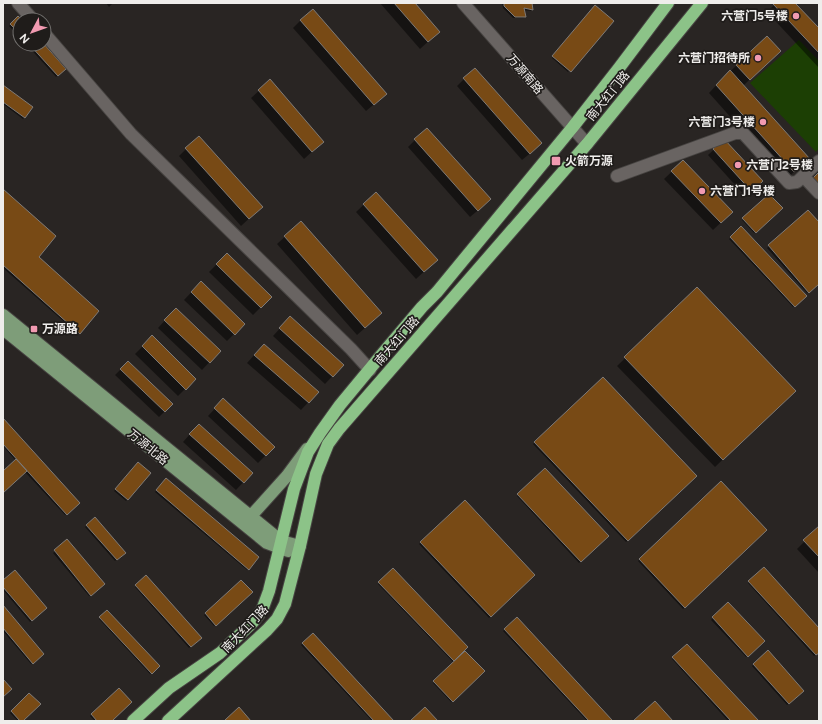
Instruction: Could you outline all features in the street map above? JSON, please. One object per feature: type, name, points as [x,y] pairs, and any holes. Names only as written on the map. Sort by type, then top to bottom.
[{"type":"highway","name":"南大红门路","points":[[133,721],[169,688],[220,653],[253,622],[262,610],[269,591],[294,489],[303,463],[320,433],[388,347],[422,307],[437,292],[572,128],[668,3]]},
{"type":"highway","name":"南大红门路","points":[[168,721],[261,636],[277,619],[285,604],[316,474],[321,458],[331,439],[587,144],[702,3]]},
{"type":"main road","name":"万源北路","points":[[3,315],[251,516],[280,545]]},
{"type":"main road","name":"万源北路","points":[[3,329],[267,543],[280,545]]},
{"type":"main road","points":[[251,516],[287,476],[320,433]]},
{"type":"main road","points":[[280,545],[299,550]]},
{"type":"street","points":[[18,3],[25,12]]},
{"type":"street","name":"万源南路","points":[[463,3],[587,144]]},
{"type":"street","points":[[52,42],[131,134],[351,349],[370,370]]},
{"type":"street","points":[[617,176],[735,133],[743,133],[789,183],[797,182],[819,161]]},
{"type":"street","points":[[803,176],[819,193]]},
{"type":"green space","points":[[799,40],[819,61],[819,148],[816,152],[750,83]]},
{"type":"building","points":[[394,3],[415,3],[440,32],[428,42]]},
{"type":"building","points":[[504,3],[532,3],[533,10],[524,8],[526,17],[515,17],[504,6]]},
{"type":"building","name":"六营门5号楼","points":[[795,3],[819,28],[819,53],[773,4]]},
{"type":"building","points":[[595,5],[614,21],[571,72],[552,56]]},
{"type":"building","points":[[313,9],[387,94],[374,105],[300,20]]},
{"type":"building","name":"六营门招待所","points":[[767,36],[781,51],[750,80],[736,65]]},
{"type":"building","points":[[36,52],[51,52],[66,69],[58,76]]},
{"type":"building","points":[[475,68],[542,143],[530,154],[463,78]]},
{"type":"building","name":"六营门3号楼","points":[[730,70],[810,159],[794,172],[716,85]]},
{"type":"building","points":[[270,79],[324,142],[312,152],[258,90]]},
{"type":"building","points":[[3,85],[33,107],[25,118],[3,102]]},
{"type":"building","points":[[427,128],[491,199],[478,211],[414,139]]},
{"type":"building","points":[[199,136],[263,207],[249,219],[185,148]]},
{"type":"building","name":"六营门2号楼","points":[[724,139],[763,181],[752,192],[713,149]]},
{"type":"building","name":"六营门1号楼","points":[[683,160],[733,212],[721,223],[671,171]]},
{"type":"building","points":[[819,172],[819,186],[812,179]]},
{"type":"building","points":[[3,189],[56,236],[39,257],[99,311],[80,334],[3,265]]},
{"type":"building","points":[[376,192],[438,260],[424,272],[363,204]]},
{"type":"building","points":[[769,194],[783,208],[756,233],[742,218]]},
{"type":"building","points":[[808,210],[819,222],[819,284],[809,293],[768,245]]},
{"type":"building","points":[[301,221],[382,313],[365,328],[284,236]]},
{"type":"building","points":[[741,226],[807,296],[795,307],[730,237]]},
{"type":"building","points":[[227,253],[272,297],[261,308],[216,264]]},
{"type":"building","points":[[201,281],[245,324],[235,335],[191,292]]},
{"type":"building","points":[[697,287],[796,391],[723,460],[624,357]]},
{"type":"building","points":[[176,308],[221,351],[210,363],[164,320]]},
{"type":"building","points":[[290,316],[344,365],[333,377],[279,328]]},
{"type":"building","points":[[152,335],[196,379],[186,390],[142,346]]},
{"type":"building","points":[[264,344],[319,392],[309,403],[254,355]]},
{"type":"building","points":[[128,361],[173,404],[165,412],[120,369]]},
{"type":"building","points":[[603,377],[697,476],[628,541],[534,442]]},
{"type":"building","points":[[223,398],[275,447],[266,456],[214,408]]},
{"type":"building","points":[[3,418],[80,503],[67,515],[3,444]]},
{"type":"building","points":[[199,424],[253,473],[244,483],[189,434]]},
{"type":"building","points":[[16,459],[27,471],[3,493],[3,471]]},
{"type":"building","points":[[138,462],[151,473],[128,500],[115,489]]},
{"type":"building","points":[[545,468],[609,536],[581,562],[517,494]]},
{"type":"building","points":[[166,478],[259,557],[249,570],[156,490]]},
{"type":"building","points":[[721,481],[767,530],[685,608],[639,559]]},
{"type":"building","points":[[465,500],[535,575],[491,617],[420,542]]},
{"type":"building","points":[[95,517],[126,553],[117,560],[86,525]]},
{"type":"building","points":[[819,526],[819,557],[803,540]]},
{"type":"building","points":[[67,539],[105,584],[91,596],[54,550]]},
{"type":"building","points":[[764,567],[819,628],[819,653],[816,655],[748,581]]},
{"type":"building","points":[[393,568],[468,647],[454,661],[378,582]]},
{"type":"building","points":[[15,570],[47,608],[32,621],[3,587],[3,580]]},
{"type":"building","points":[[146,575],[202,638],[191,647],[135,585]]},
{"type":"building","points":[[241,580],[253,592],[216,626],[205,613]]},
{"type":"building","points":[[728,602],[765,641],[748,657],[712,617]]},
{"type":"building","points":[[3,605],[44,654],[33,664],[3,628]]},
{"type":"building","points":[[107,610],[160,666],[152,674],[99,617]]},
{"type":"building","points":[[517,617],[612,720],[611,721],[589,721],[504,629]]},
{"type":"building","points":[[313,633],[394,721],[374,721],[302,643]]},
{"type":"building","points":[[687,644],[759,721],[731,721],[672,657]]},
{"type":"building","points":[[768,650],[804,691],[789,704],[753,664]]},
{"type":"building","points":[[465,651],[485,671],[453,702],[433,681]]},
{"type":"building","points":[[3,679],[12,689],[3,697]]},
{"type":"building","points":[[119,688],[132,702],[112,721],[97,721],[91,714]]},
{"type":"building","points":[[29,693],[41,704],[23,721],[20,721],[11,711]]},
{"type":"building","points":[[655,701],[673,721],[633,721]]},
{"type":"building","points":[[239,707],[251,721],[225,720]]},
{"type":"building","points":[[425,707],[438,721],[410,721]]},
{"type":"place","name":"六营门5号楼","points":[[796,16]]},
{"type":"place","name":"六营门招待所","points":[[758,58]]},
{"type":"place","name":"六营门3号楼","points":[[763,122]]},
{"type":"place","name":"火箭万源","points":[[556,161]]},
{"type":"place","name":"六营门2号楼","points":[[738,165]]},
{"type":"place","name":"六营门1号楼","points":[[702,191]]},
{"type":"place","name":"万源路","points":[[34,329]]}]
